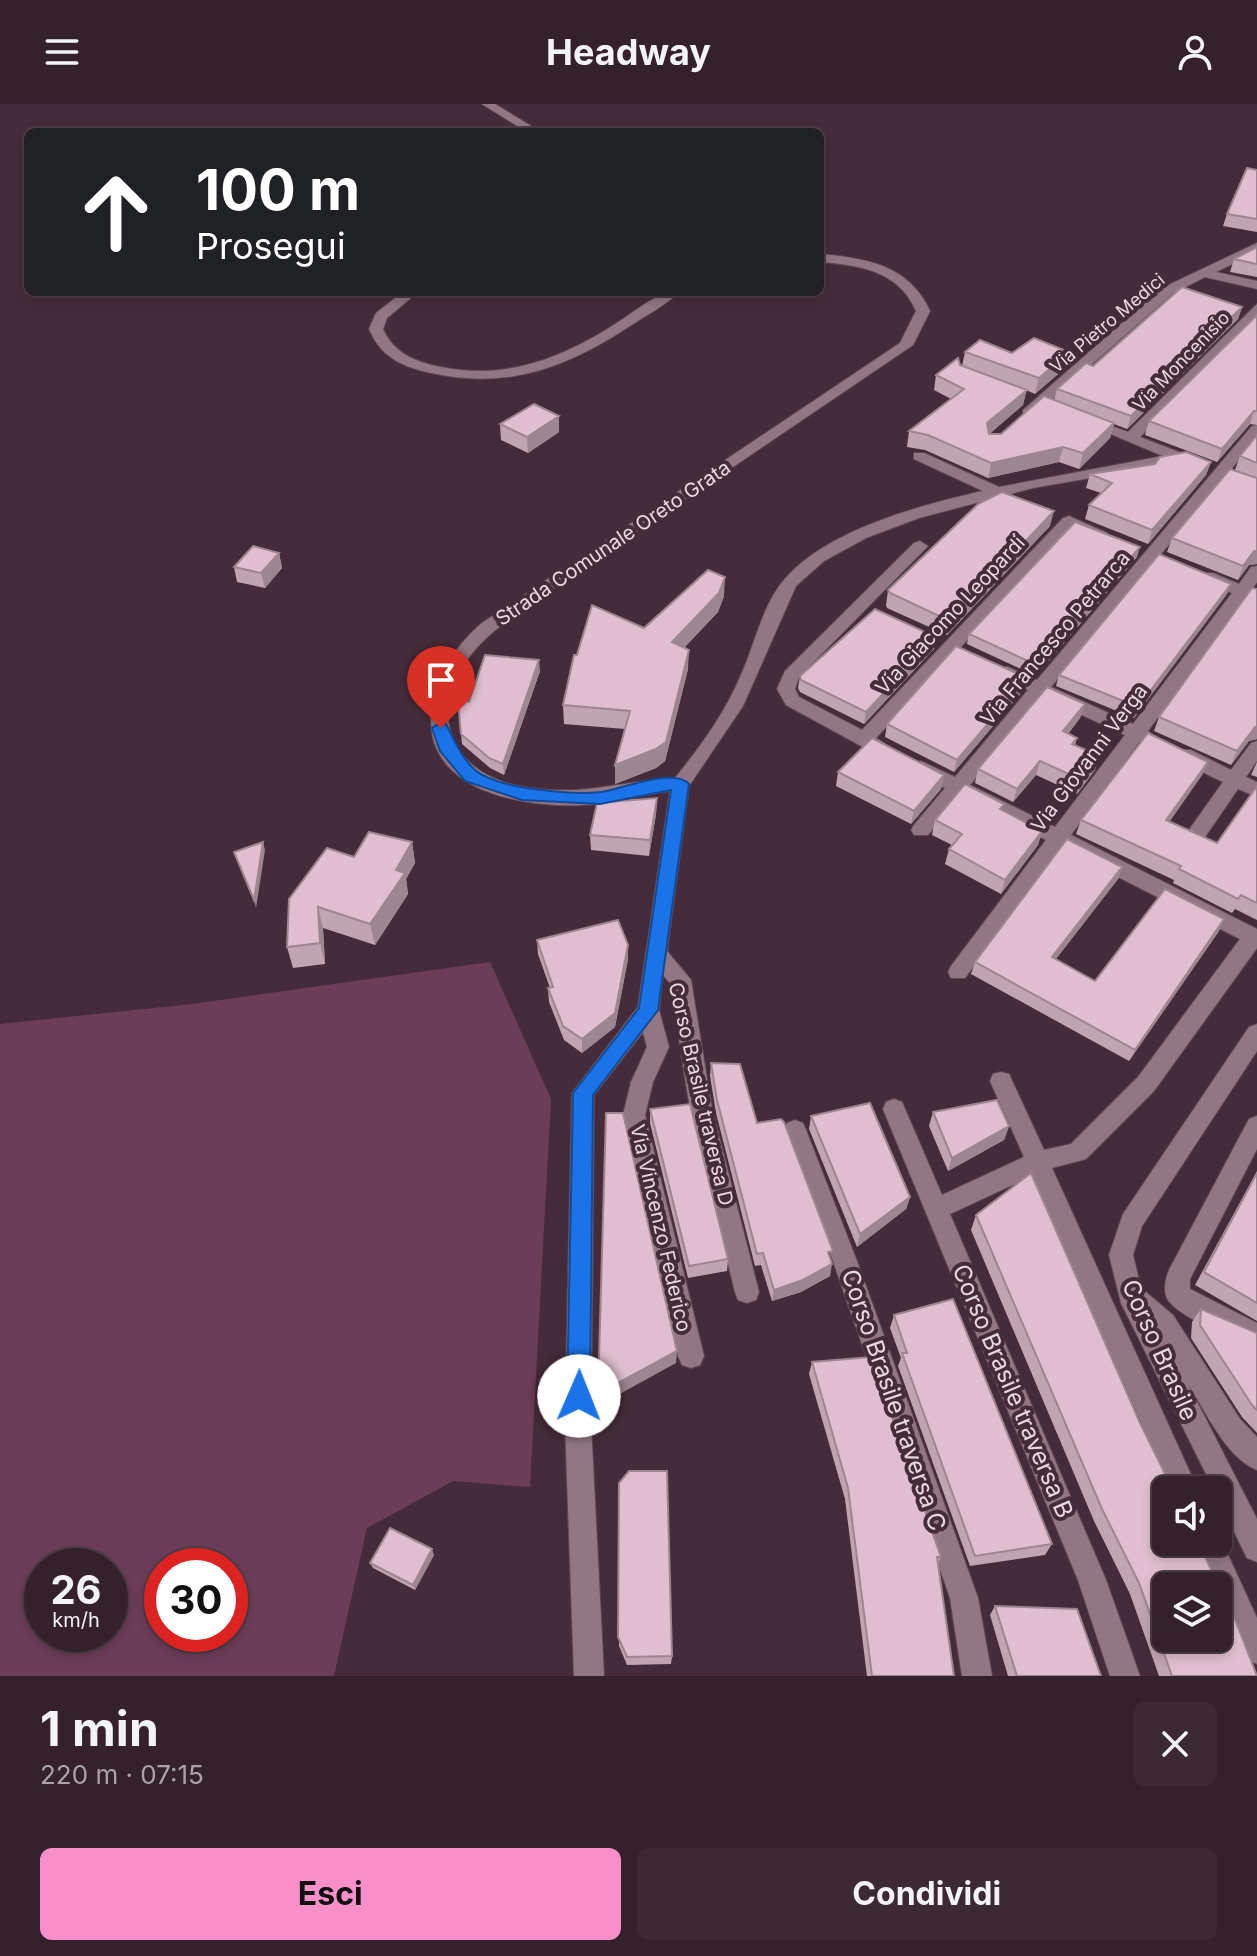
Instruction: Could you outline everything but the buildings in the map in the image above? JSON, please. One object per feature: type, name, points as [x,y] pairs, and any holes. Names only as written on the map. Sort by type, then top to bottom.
[{"type":"street","points":[[487,104],[528,128]]},
{"type":"street","name":"Via Pietro Medici","points":[[1015,424],[1167,291],[1257,247]]},
{"type":"street","name":"Strada Comunale Oreto Grata","points":[[680,784],[656,785],[600,798],[569,799],[522,794],[471,777],[446,747],[439,711],[443,692],[447,678],[475,638],[529,597],[906,345],[923,311],[919,297],[903,278],[862,264],[824,259]]},
{"type":"street","name":"Via Moncenisio","points":[[1204,273],[1257,285]]},
{"type":"street","points":[[406,296],[381,316],[376,329],[381,342],[401,361],[439,372],[482,377],[521,373],[562,362],[666,296]]},
{"type":"street","name":"Via Moncenisio","points":[[1130,438],[1257,308]]},
{"type":"street","points":[[1079,418],[1208,468]]},
{"type":"street","name":"Via Francesco Petrarca","points":[[921,830],[1154,555],[1208,468],[1254,438]]},
{"type":"street","points":[[919,456],[1000,493]]},
{"type":"street","points":[[589,1676],[578,1424],[583,1093],[648,1010],[654,950],[680,784],[724,727],[788,586],[822,552],[861,532],[1000,493],[1130,464],[1208,468]]},
{"type":"street","name":"Via Giacomo Leopardi","points":[[864,739],[1069,521],[1111,538]]},
{"type":"street","points":[[920,546],[867,608],[791,675],[786,689],[792,701],[1256,937],[1146,1084],[1078,1152],[1037,1162],[937,1209]]},
{"type":"street","name":"Via Giovanni Verga","points":[[958,972],[1135,733],[1249,594],[1257,571]]},
{"type":"street","points":[[1197,573],[1249,594]]},
{"type":"street","points":[[990,665],[1257,790]]},
{"type":"street","points":[[1198,832],[1257,747]]},
{"type":"street","name":"Corso Brasile traversa D","points":[[654,950],[680,980],[701,1109],[747,1292]]},
{"type":"street","name":"Via Vincenzo Federico","points":[[648,1010],[658,1047],[642,1082],[634,1115],[691,1356]]},
{"type":"street","name":"Corso Brasile","points":[[1257,1033],[1131,1222],[1121,1255],[1130,1295],[1257,1548]]},
{"type":"street","name":"Corso Brasile","points":[[1001,1081],[1179,1476]]},
{"type":"street","name":"Corso Brasile traversa B","points":[[894,1109],[1092,1580],[1125,1676]]},
{"type":"street","points":[[1257,1126],[1178,1278],[1178,1294],[1191,1304],[1257,1336]]},
{"type":"street","name":"Corso Brasile traversa C","points":[[795,1130],[845,1261],[964,1598],[977,1676]]},
{"type":"street","points":[[1130,1295],[1164,1323],[1231,1428],[1257,1457]]},
{"type":"street","points":[[1214,1556],[1257,1650]]},
{"type":"shaded area","points":[[490,962],[551,1099],[530,1487],[453,1481],[367,1528],[334,1676],[0,1676],[0,1024],[192,1004]]},
{"type":"route","points":[[441,728],[446,747],[456,763],[471,777],[522,794],[569,799],[600,798],[656,785],[680,784],[654,950],[648,1010],[583,1093],[579,1396]]}]
